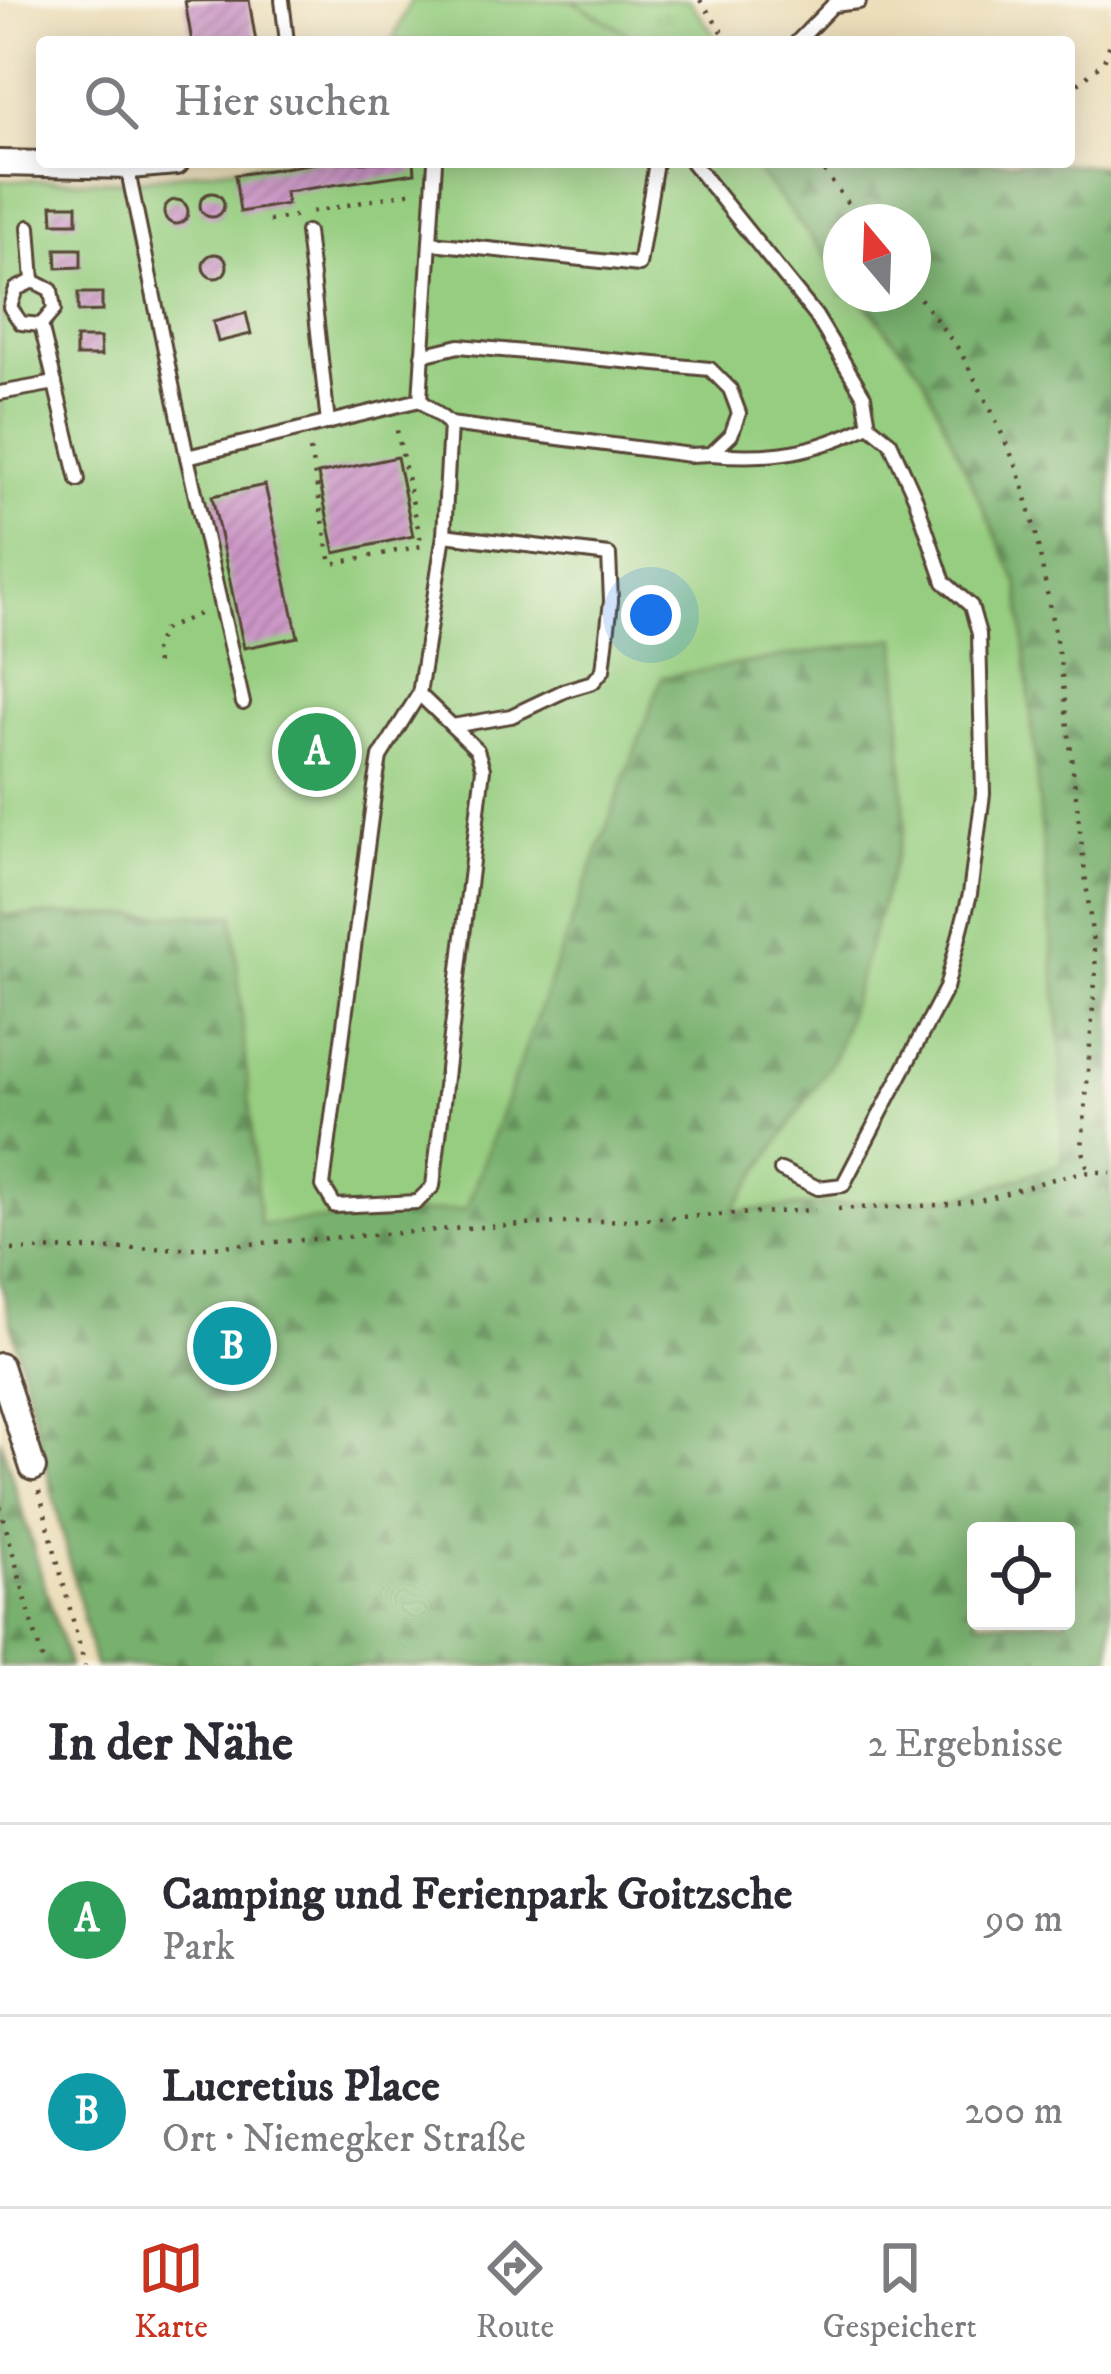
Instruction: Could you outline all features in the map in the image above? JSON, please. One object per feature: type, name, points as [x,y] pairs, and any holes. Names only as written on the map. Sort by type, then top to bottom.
[{"type":"street","points":[[0,163],[36,164]]},
{"type":"street","points":[[0,1366],[34,1468]]},
{"type":"lane","points":[[281,0],[286,36]]},
{"type":"lane","points":[[803,36],[833,5],[860,2]]},
{"type":"lane","points":[[130,168],[243,703]]},
{"type":"lane","points":[[420,400],[435,168]]},
{"type":"lane","points":[[432,243],[639,265],[655,168]]},
{"type":"lane","points":[[697,168],[816,316],[864,396],[869,425],[890,442],[944,582],[971,606],[979,634],[982,794],[970,895],[946,988],[843,1186],[818,1188],[781,1170]]},
{"type":"lane","points":[[29,227],[33,281]]},
{"type":"lane","points":[[308,232],[328,423]]},
{"type":"lane","points":[[33,281],[16,289],[10,307],[21,323],[40,325]]},
{"type":"lane","points":[[33,281],[51,290],[54,310],[40,325]]},
{"type":"lane","points":[[40,325],[78,480]]},
{"type":"lane","points":[[422,355],[459,346],[710,369],[730,389],[739,413],[730,435],[711,454]]},
{"type":"lane","points":[[0,393],[55,382]]},
{"type":"lane","points":[[188,457],[420,400]]},
{"type":"lane","points":[[420,400],[450,424],[690,455],[766,458],[838,441],[869,425]]},
{"type":"lane","points":[[419,694],[477,750],[483,769],[433,1186],[417,1202],[335,1206],[322,1186],[375,787],[380,757],[419,694],[443,536],[450,424]]},
{"type":"lane","points":[[443,536],[609,555],[603,670],[593,682],[511,716],[452,726]]},
{"type":"path","points":[[700,0],[725,36]]},
{"type":"path","points":[[1075,87],[1104,61],[1111,41]]},
{"type":"path","points":[[822,168],[848,204]]},
{"type":"path","points":[[305,214],[436,188]]},
{"type":"path","points":[[930,312],[960,351],[1019,472],[1061,667],[1096,968],[1082,1148],[1088,1169]]},
{"type":"path","points":[[305,428],[332,564],[422,546],[392,409]]},
{"type":"path","points":[[156,664],[154,651],[163,630],[178,620],[221,608]]},
{"type":"path","points":[[0,1250],[194,1248],[465,1228],[973,1202],[1070,1178],[1088,1169],[1111,1173]]},
{"type":"path","points":[[34,1468],[85,1666]]},
{"type":"path","points":[[0,1507],[44,1666]]},
{"type":"green space","points":[[411,0],[571,0],[631,36],[395,36]]},
{"type":"green space","points":[[571,0],[689,0],[715,36],[631,36]]},
{"type":"green space","points":[[1111,167],[1111,1666],[95,1666],[0,1279],[0,915],[234,914],[260,1224],[465,1209],[662,676],[897,638],[905,827],[836,1055],[734,1210],[963,1196],[1061,1043],[1019,586],[921,372],[872,312],[931,312],[931,204],[823,204],[823,253],[755,168]]},
{"type":"green space","points":[[228,168],[755,168],[823,253],[823,312],[872,312],[921,372],[1019,586],[1061,1043],[1062,1164],[963,1196],[733,1211],[836,1055],[905,827],[897,638],[662,677],[466,1209],[260,1225],[233,915],[0,915],[0,180],[130,181]]},
{"type":"green space","points":[[0,1438],[69,1666],[0,1666]]},
{"type":"building","points":[[249,0],[255,36],[191,36],[185,1]]},
{"type":"building","points":[[282,168],[415,168],[415,173],[285,192],[287,204],[240,212],[235,175]]},
{"type":"building","points":[[212,193],[221,196],[221,214],[212,217],[203,214],[200,205],[203,196]]},
{"type":"building","points":[[176,200],[185,203],[185,221],[176,224],[167,221],[164,212],[167,203]]},
{"type":"building","points":[[52,205],[77,205],[77,223],[53,223]]},
{"type":"building","points":[[56,249],[81,249],[81,267],[57,268]]},
{"type":"building","points":[[210,254],[220,254],[227,266],[220,278],[210,278],[203,271],[203,261]]},
{"type":"building","points":[[78,293],[102,293],[102,311],[78,312]]},
{"type":"building","points":[[246,313],[251,334],[218,342],[213,322]]},
{"type":"building","points":[[76,338],[100,338],[101,356],[76,356]]},
{"type":"building","points":[[397,457],[413,536],[335,553],[318,474]]},
{"type":"building","points":[[265,485],[298,637],[244,648],[212,496]]},
{"type":"place","name":"Camping und Ferienpark Goitzsche","points":[[317,752]]},
{"type":"place","name":"Lucretius Place","points":[[232,1346]]}]
